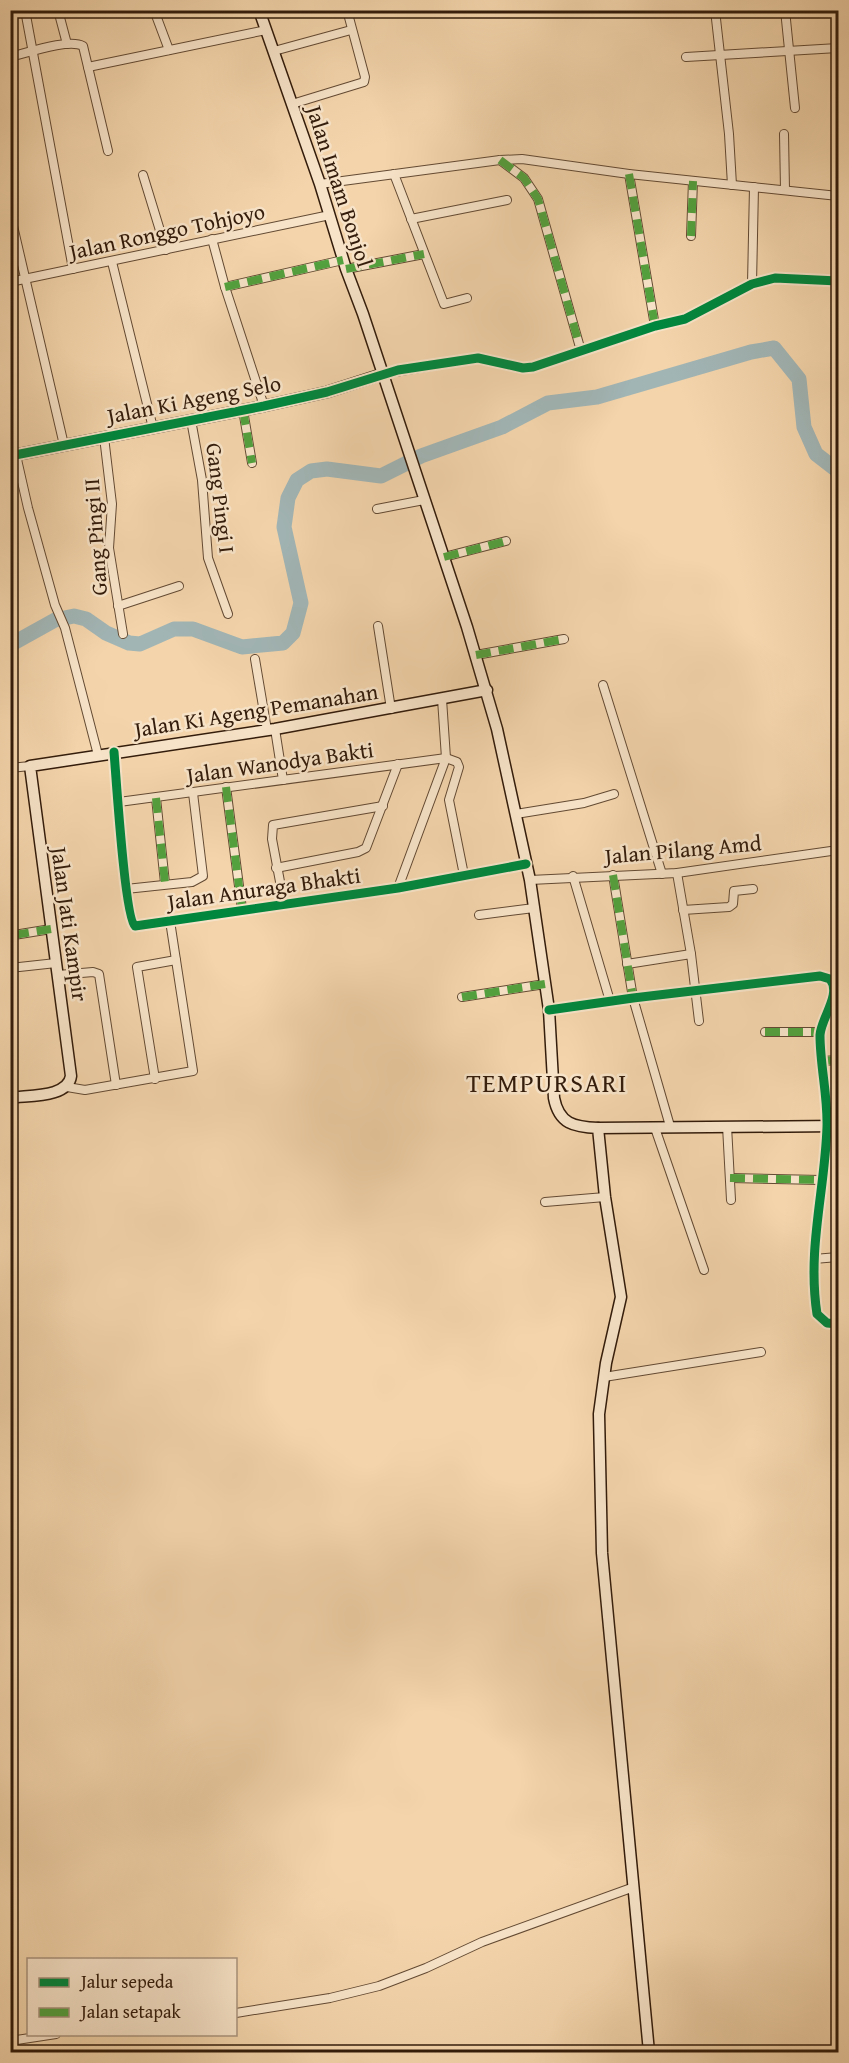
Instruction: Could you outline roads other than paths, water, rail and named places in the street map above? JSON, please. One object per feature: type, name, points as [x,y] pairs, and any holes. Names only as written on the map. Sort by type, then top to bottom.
[{"type":"main road","name":"Jalan Imam Bonjol","points":[[259,10],[320,184],[487,690],[530,880],[549,1010],[554,1098],[557,1112],[571,1126],[598,1128],[833,1126]]},
{"type":"main road","name":"Jalan Ki Ageng Selo","points":[[13,455],[264,406],[327,392],[383,374]]},
{"type":"main road","name":"Jalan Ki Ageng Pemanahan","points":[[30,766],[271,730],[487,690]]},
{"type":"main road","name":"Jalan Jati Kampir","points":[[30,766],[71,1076],[67,1087]]},
{"type":"main road","points":[[10,1098],[57,1092],[67,1087]]},
{"type":"main road","points":[[598,1128],[605,1197],[620,1273],[621,1297],[604,1377],[598,1447],[603,1576],[649,2052]]},
{"type":"street","points":[[25,10],[73,269]]},
{"type":"street","points":[[58,10],[67,44]]},
{"type":"street","points":[[154,10],[169,50]]},
{"type":"street","points":[[292,104],[362,84],[365,76],[347,10]]},
{"type":"street","points":[[715,10],[729,134],[732,185]]},
{"type":"street","points":[[785,10],[795,108]]},
{"type":"street","points":[[88,68],[266,30]]},
{"type":"street","points":[[274,51],[351,30]]},
{"type":"street","points":[[10,57],[76,42],[83,46],[108,151]]},
{"type":"street","points":[[686,57],[838,48]]},
{"type":"street","points":[[784,134],[785,190]]},
{"type":"street","points":[[320,184],[522,159],[629,174],[838,196]]},
{"type":"street","points":[[500,160],[524,178],[538,199],[581,351]]},
{"type":"street","points":[[394,174],[444,304],[467,298]]},
{"type":"street","points":[[629,174],[655,326]]},
{"type":"street","points":[[143,175],[166,250]]},
{"type":"street","points":[[691,236],[693,181]]},
{"type":"street","points":[[752,284],[754,187]]},
{"type":"street","points":[[411,219],[507,200]]},
{"type":"street","points":[[10,213],[64,445]]},
{"type":"street","name":"Jalan Ronggo Tohjoyo","points":[[10,282],[330,214]]},
{"type":"street","points":[[212,239],[225,287],[264,406]]},
{"type":"street","points":[[225,287],[345,265],[424,254]]},
{"type":"street","points":[[112,262],[153,428]]},
{"type":"street","points":[[383,374],[478,358],[530,367],[696,315],[752,284],[775,278],[838,281]]},
{"type":"street","points":[[243,410],[252,463]]},
{"type":"street","name":"Gang Pingi I","points":[[191,420],[202,480],[208,558],[228,614]]},
{"type":"street","name":"Gang Pingi II","points":[[104,437],[112,504],[109,548],[123,634]]},
{"type":"street","points":[[13,455],[55,605],[65,628],[98,755]]},
{"type":"street","points":[[377,509],[424,500]]},
{"type":"street","points":[[444,557],[506,541]]},
{"type":"street","points":[[118,606],[179,586]]},
{"type":"street","points":[[378,627],[391,709]]},
{"type":"street","points":[[476,655],[564,639]]},
{"type":"street","points":[[255,659],[283,780]]},
{"type":"street","points":[[603,685],[662,874]]},
{"type":"street","points":[[398,888],[446,759],[442,699]]},
{"type":"street","points":[[114,752],[126,889],[195,881],[203,874],[193,793]]},
{"type":"street","points":[[446,759],[457,762],[459,767],[449,800],[464,875]]},
{"type":"street","name":"Jalan Wanodya Bakti","points":[[119,802],[446,759]]},
{"type":"street","points":[[276,868],[362,850],[369,844],[398,764]]},
{"type":"street","points":[[10,768],[30,766]]},
{"type":"street","points":[[226,788],[242,909]]},
{"type":"street","points":[[516,813],[584,803],[614,794]]},
{"type":"street","points":[[156,798],[165,883]]},
{"type":"street","points":[[284,903],[271,831],[274,823],[383,806]]},
{"type":"street","name":"Jalan Pilang Amd","points":[[530,880],[573,876],[677,873],[838,850]]},
{"type":"street","name":"Jalan Anuraga Bhakti","points":[[126,889],[131,922],[135,926],[398,888],[526,864]]},
{"type":"street","points":[[677,873],[697,992],[699,1021]]},
{"type":"street","points":[[613,875],[640,1032],[670,1126]]},
{"type":"street","points":[[573,876],[610,1001]]},
{"type":"street","points":[[683,910],[729,907],[733,904],[734,891],[753,889]]},
{"type":"street","points":[[479,915],[534,908]]},
{"type":"street","points":[[67,1087],[79,1090],[193,1071],[170,921]]},
{"type":"street","points":[[14,935],[51,929]]},
{"type":"street","points":[[627,964],[691,954]]},
{"type":"street","points":[[155,1079],[136,969],[138,966],[176,960]]},
{"type":"street","points":[[10,968],[56,963]]},
{"type":"street","points":[[58,975],[93,972],[99,974],[116,1085]]},
{"type":"street","points":[[549,1010],[820,976],[834,979],[832,996],[820,1032],[822,1061],[833,1126],[821,1180],[815,1223],[814,1259],[817,1314],[827,1323],[838,1324]]},
{"type":"street","points":[[462,997],[545,984]]},
{"type":"street","points":[[765,1032],[820,1032]]},
{"type":"street","points":[[822,1061],[838,1060]]},
{"type":"street","points":[[727,1126],[731,1200]]},
{"type":"street","points":[[655,1128],[704,1270]]},
{"type":"street","points":[[730,1178],[821,1180]]},
{"type":"street","points":[[544,1202],[605,1197]]},
{"type":"street","points":[[814,1259],[838,1257]]},
{"type":"street","points":[[604,1377],[761,1352]]},
{"type":"street","points":[[237,2013],[330,1998],[379,1986],[426,1968],[482,1942],[634,1887]]},
{"type":"street","points":[[10,2041],[43,2036]]},
{"type":"waterway","points":[[10,645],[55,620],[74,616],[86,619],[106,633],[129,643],[140,644],[174,629],[193,629],[242,647],[283,643],[293,633],[301,603],[284,527],[288,498],[297,480],[311,471],[327,469],[381,476],[421,456],[502,427],[548,403],[597,397],[751,352],[774,348],[799,379],[804,427],[816,454],[838,471]]},
{"type":"district","name":"TEMPURSARI","points":[[547,1082]]}]
